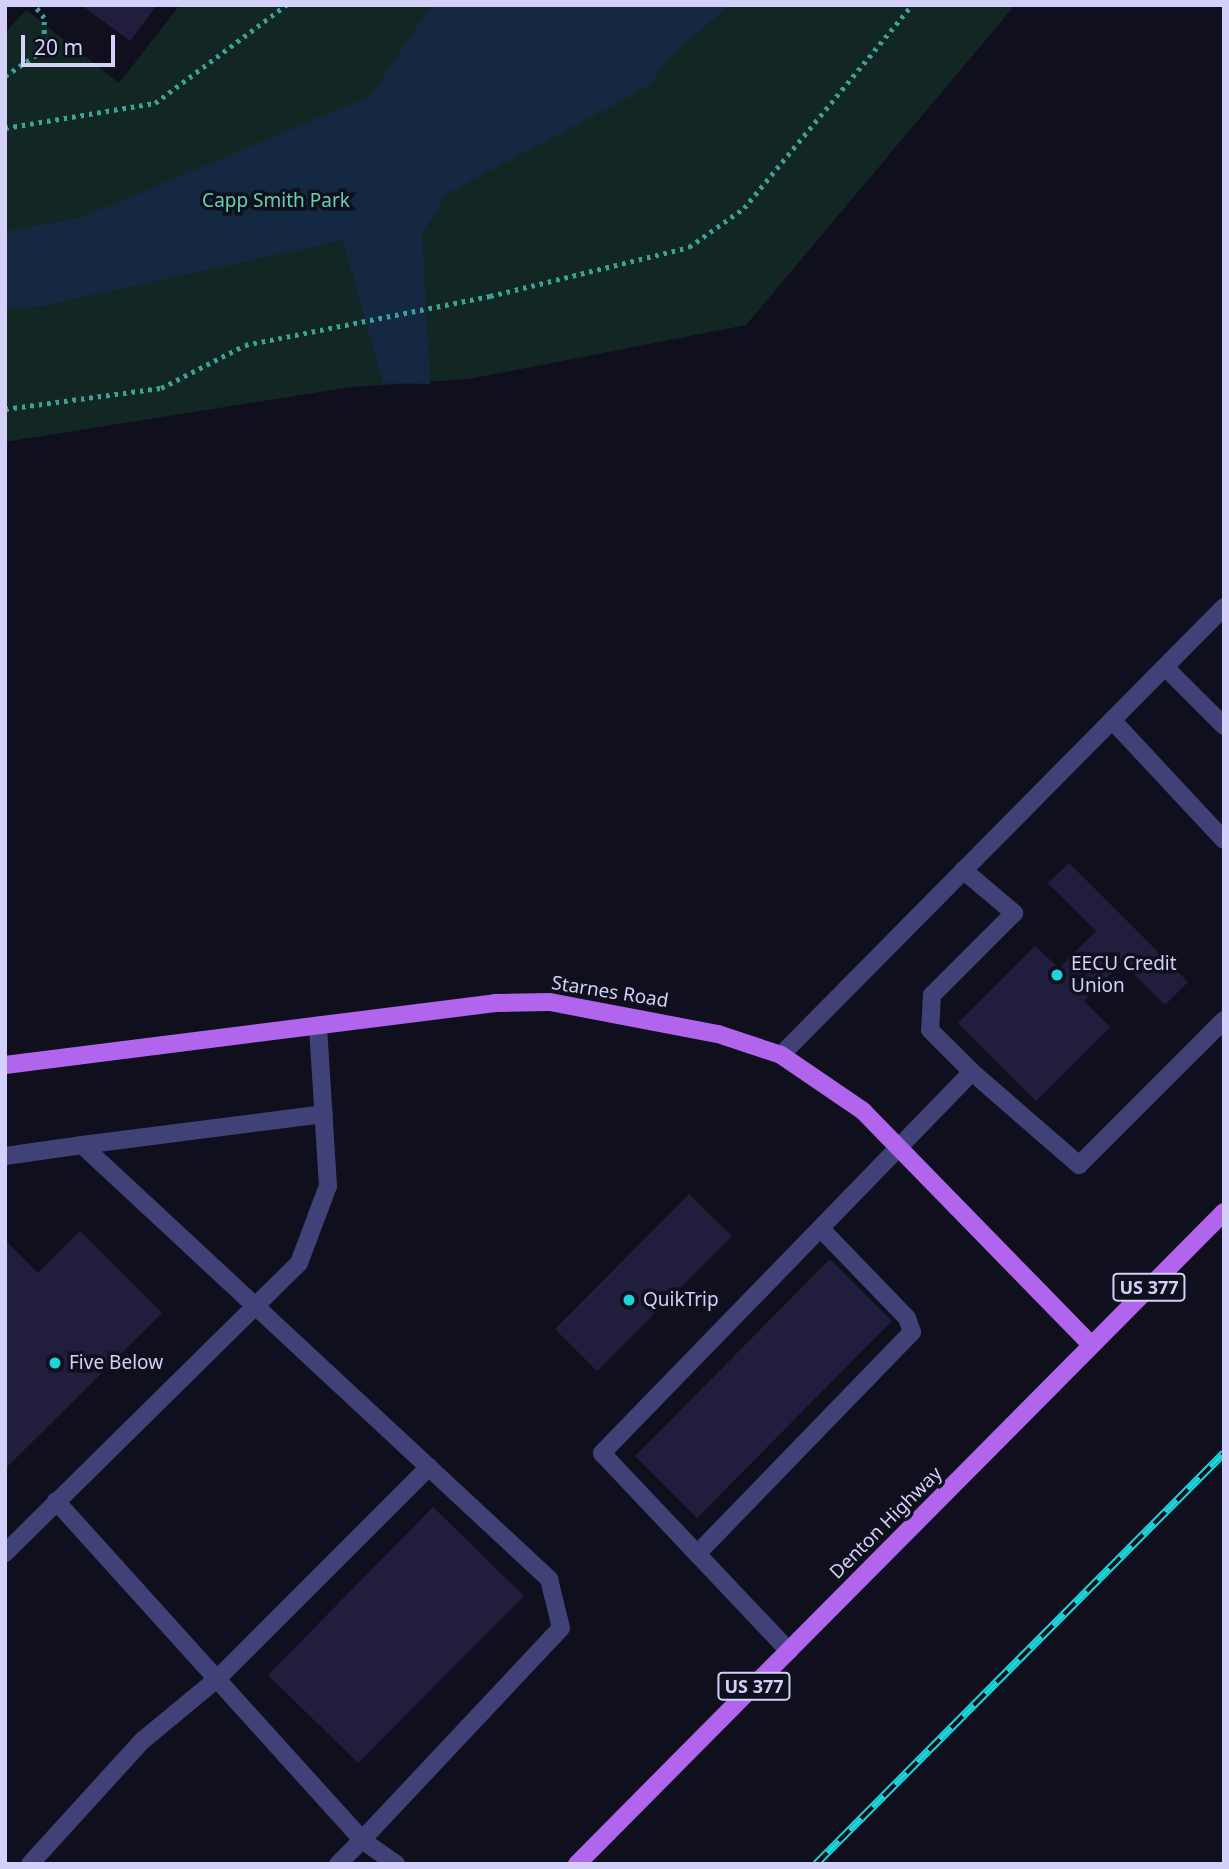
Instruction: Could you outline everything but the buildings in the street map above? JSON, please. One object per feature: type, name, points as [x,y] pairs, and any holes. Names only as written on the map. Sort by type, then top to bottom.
[{"type":"main road","name":"Starnes Road","points":[[5,1065],[318,1025],[550,1002],[654,1018],[781,1055],[902,1146],[1091,1345]]},
{"type":"main road","name":"Denton Highway","points":[[577,1864],[1224,1212]]},
{"type":"lane","points":[[781,1055],[1224,607]]},
{"type":"lane","points":[[1164,667],[1224,726]]},
{"type":"lane","points":[[1112,720],[1224,840]]},
{"type":"lane","points":[[963,870],[1014,913],[932,995],[930,1030],[972,1072],[1079,1165],[1224,1020]]},
{"type":"lane","points":[[5,1553],[253,1303],[299,1263],[328,1186],[318,1025]]},
{"type":"lane","points":[[789,1651],[601,1453],[972,1072]]},
{"type":"lane","points":[[5,1156],[324,1114]]},
{"type":"lane","points":[[82,1145],[549,1578],[561,1628],[338,1864]]},
{"type":"lane","points":[[697,1554],[912,1332],[907,1318],[821,1229]]},
{"type":"lane","points":[[30,1864],[142,1741],[217,1679],[429,1467]]},
{"type":"lane","points":[[56,1501],[362,1839],[396,1864]]},
{"type":"path","points":[[5,76],[39,53],[44,42],[44,18],[34,5]]},
{"type":"path","points":[[5,128],[155,103],[286,5]]},
{"type":"path","points":[[5,409],[161,388],[245,345],[489,296],[689,247],[744,208],[912,5]]},
{"type":"green space","name":"Capp Smith Park","points":[[180,5],[1015,5],[746,325],[469,379],[351,387],[5,442],[5,33],[26,10],[119,83]]},
{"type":"water","points":[[432,5],[730,5],[672,54],[649,86],[446,194],[422,234],[430,384],[383,383],[343,240],[42,306],[5,309],[5,232],[83,217],[370,96]]},
{"type":"railway","points":[[816,1864],[1224,1453]]},
{"type":"place","name":"EECU Credit Union","points":[[1057,975]]},
{"type":"place","name":"QuikTrip","points":[[629,1300]]},
{"type":"place","name":"Five Below","points":[[55,1363]]}]
